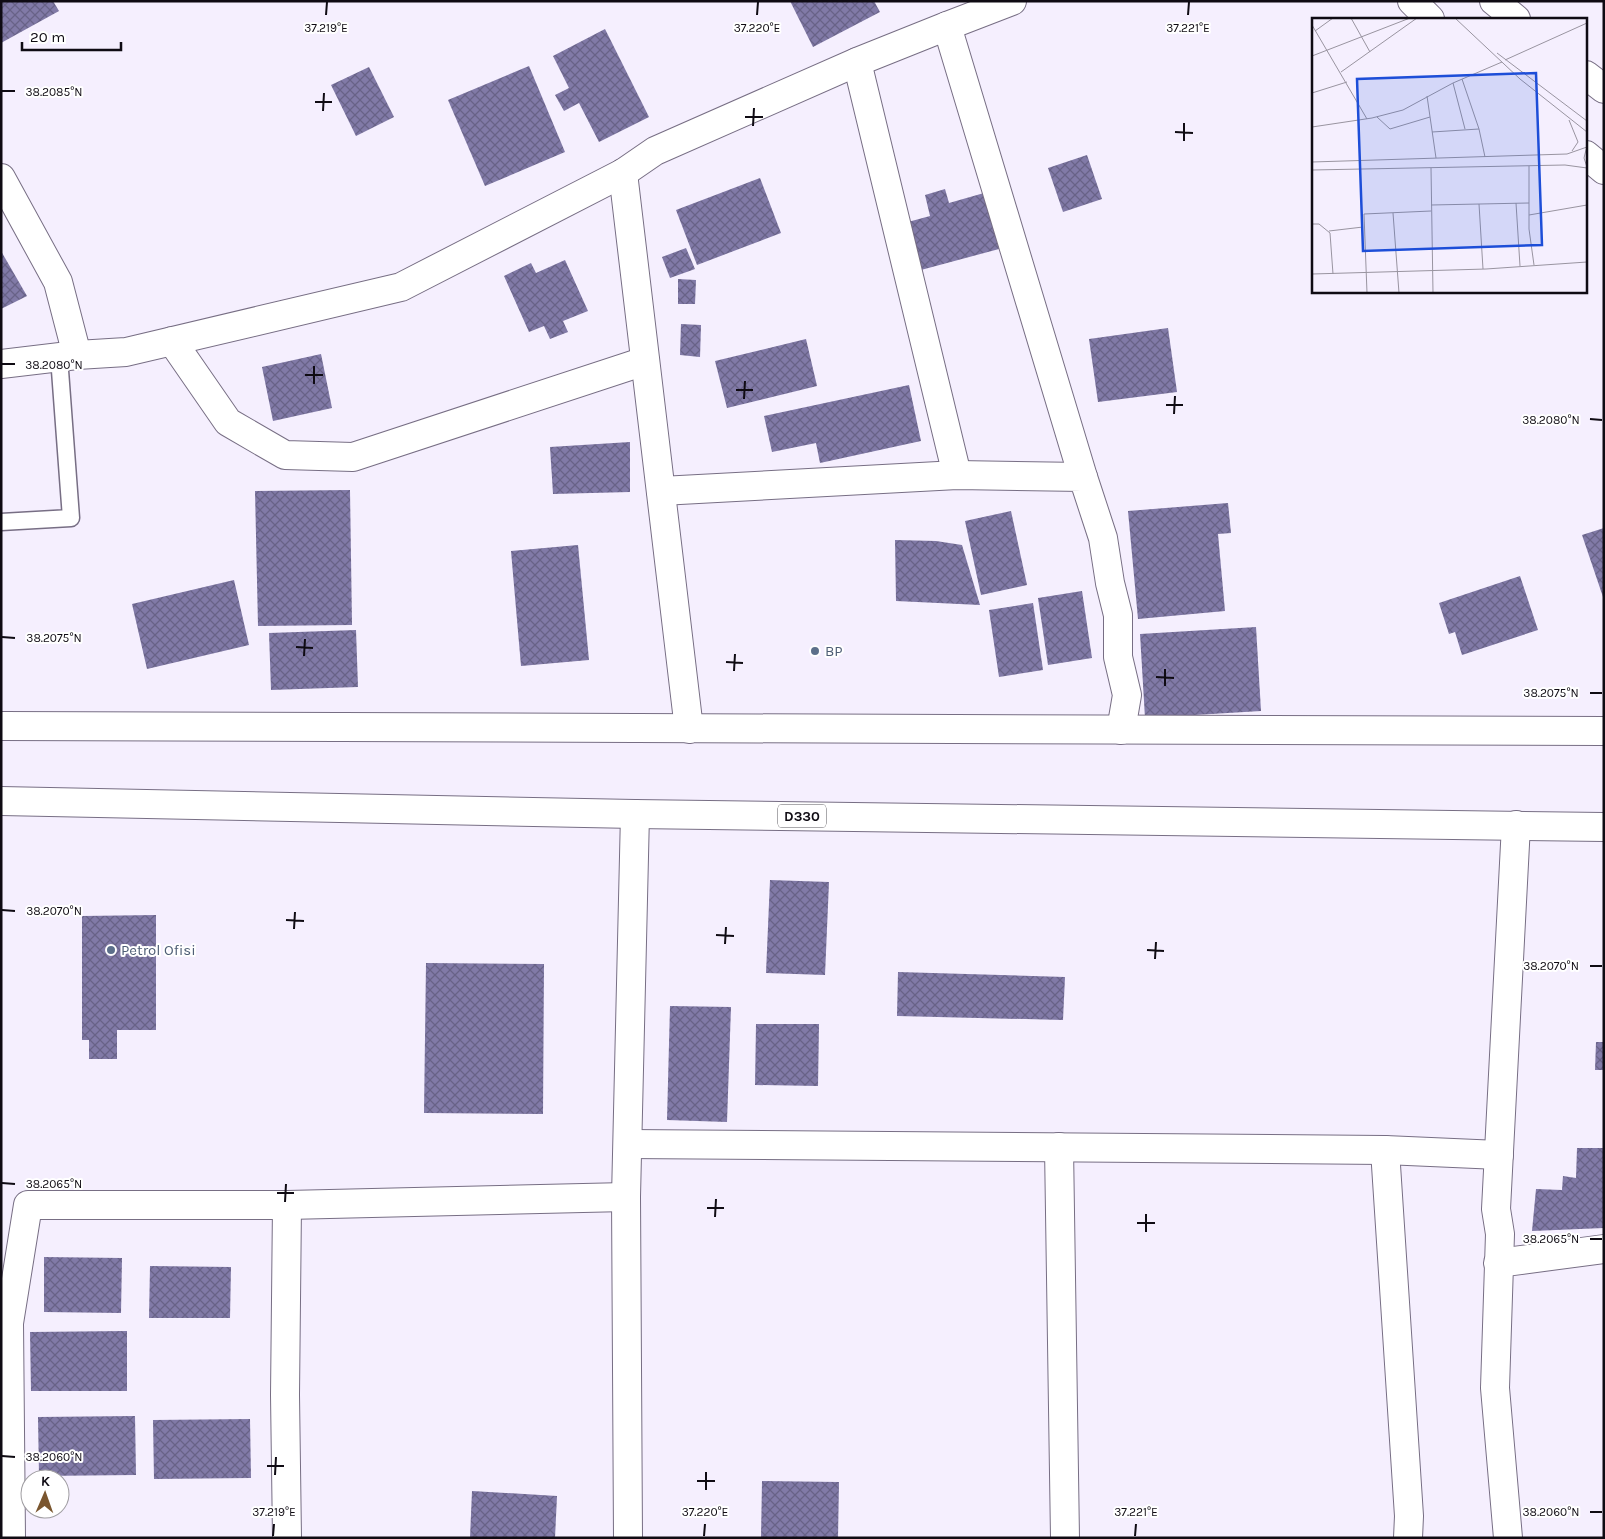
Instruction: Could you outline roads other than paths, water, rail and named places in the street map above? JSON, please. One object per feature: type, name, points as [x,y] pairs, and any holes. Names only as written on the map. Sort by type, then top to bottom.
[{"type":"street","points":[[1,364],[68,356],[126,352],[401,287],[622,173],[655,151],[857,62],[1012,1]]},
{"type":"street","points":[[1412,1],[1429,18]]},
{"type":"street","points":[[1494,1],[1515,18]]},
{"type":"street","points":[[947,26],[1103,538],[1110,584],[1118,615],[1118,658],[1127,695],[1121,730]]},
{"type":"street","points":[[857,62],[957,475]]},
{"type":"street","points":[[1588,77],[1604,89]]},
{"type":"street","points":[[1588,157],[1604,170]]},
{"type":"street","points":[[622,173],[689,729]]},
{"type":"street","points":[[1,178],[58,282],[68,356]]},
{"type":"street","points":[[172,341],[228,422],[285,455],[353,456],[645,361]]},
{"type":"street","points":[[660,491],[957,475],[1083,477]]},
{"type":"street","points":[[1,726],[1604,731]]},
{"type":"street","name":"D330","points":[[1,801],[635,814],[1604,827]]},
{"type":"street","points":[[628,1538],[626,1197],[635,814]]},
{"type":"street","points":[[1508,1538],[1494,1388],[1500,1234],[1496,1209],[1516,825]]},
{"type":"street","points":[[628,1144],[1385,1150],[1499,1155]]},
{"type":"street","points":[[1059,1148],[1064,1538]]},
{"type":"street","points":[[1385,1150],[1409,1516],[1408,1538]]},
{"type":"street","points":[[11,1538],[5,1324],[28,1205],[287,1205],[626,1197]]},
{"type":"street","points":[[287,1205],[285,1395],[287,1538]]},
{"type":"street","points":[[1498,1263],[1604,1249]]},
{"type":"lane","points":[[1,522],[71,518],[68,356]]},
{"type":"place","name":"BP","points":[[815,651]]},
{"type":"place","name":"Petrol Ofisi","points":[[111,950]]}]
